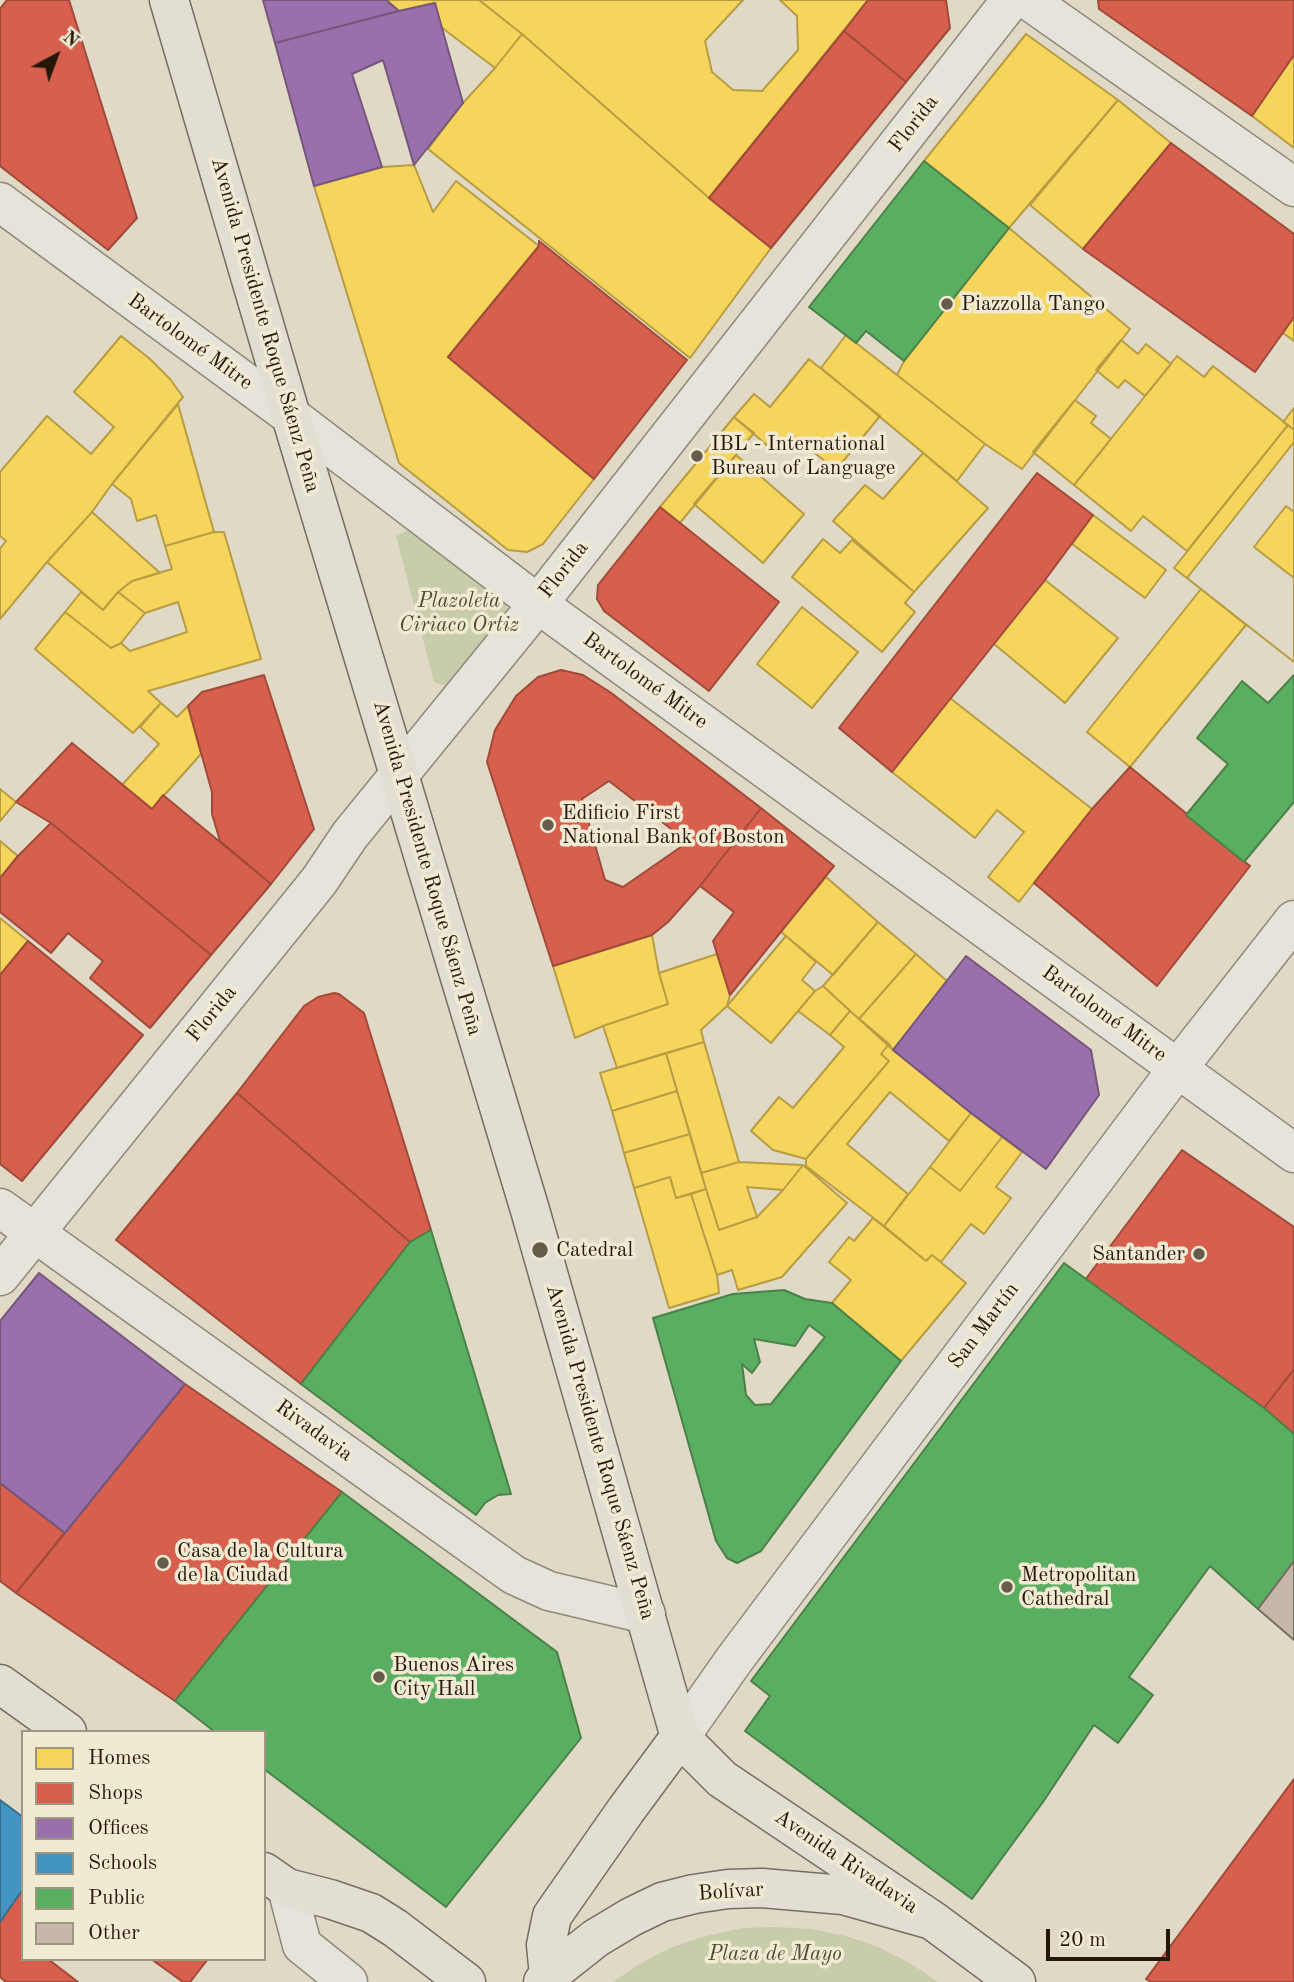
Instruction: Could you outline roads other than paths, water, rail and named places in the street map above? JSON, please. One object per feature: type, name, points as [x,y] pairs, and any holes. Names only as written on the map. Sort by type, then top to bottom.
[{"type":"main road","name":"Avenida Presidente Roque Sáenz Peña","points":[[169,0],[530,1210],[680,1737]]},
{"type":"main road","points":[[0,1684],[64,1730]]},
{"type":"main road","name":"Avenida Rivadavia","points":[[680,1737],[722,1779],[932,1920],[1016,1982]]},
{"type":"main road","name":"Bolívar","points":[[546,1978],[545,1945],[552,1916],[680,1737]]},
{"type":"main road","points":[[276,1880],[371,1913],[466,1982]]},
{"type":"main road","name":"Bolívar","points":[[546,1978],[596,1938],[631,1917],[662,1902],[694,1894],[762,1888],[843,1895],[932,1920]]},
{"type":"street","name":"Florida","points":[[0,1276],[319,881],[350,835],[538,604],[1011,0]]},
{"type":"street","points":[[1028,0],[1294,187]]},
{"type":"street","name":"Bartolomé Mitre","points":[[0,202],[291,416],[538,604],[1294,1153]]},
{"type":"street","name":"San Martín","points":[[680,1737],[734,1660],[1178,1068],[1294,920]]},
{"type":"street","name":"Rivadavia","points":[[0,1208],[514,1575],[549,1591],[646,1614]]},
{"type":"street","points":[[276,1880],[302,1945],[348,1982]]},
{"type":"place","name":"Piazzolla Tango","points":[[947,304]]},
{"type":"place","name":"IBL - International Bureau of Language","points":[[697,456]]},
{"type":"place","name":"Edificio First National Bank of Boston","points":[[548,825]]},
{"type":"place","name":"Catedral","points":[[540,1250]]},
{"type":"place","name":"Santander","points":[[1199,1254]]},
{"type":"place","name":"Casa de la Cultura de la Ciudad","points":[[163,1563]]},
{"type":"place","name":"Metropolitan Cathedral","points":[[1007,1587]]},
{"type":"place","name":"Buenos Aires City Hall","points":[[379,1677]]},
{"type":"park label","name":"Plazoleta Ciriaco Ortiz","points":[[459,613]]},
{"type":"park label","name":"Plaza de Mayo","points":[[775,1954]]}]
